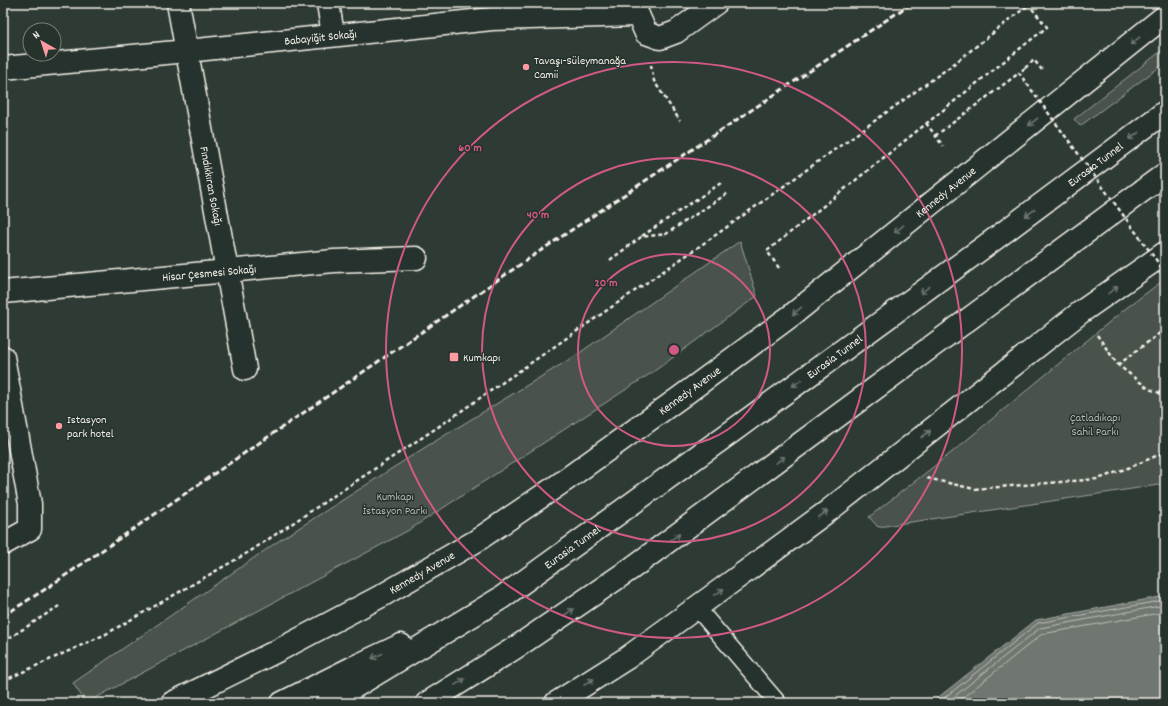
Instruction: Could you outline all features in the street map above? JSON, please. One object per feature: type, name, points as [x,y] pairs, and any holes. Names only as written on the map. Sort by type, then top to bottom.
[{"type":"main road","name":"Fındıkkıran Sokağı","points":[[178,3],[245,369]]},
{"type":"main road","points":[[328,3],[333,35]]},
{"type":"main road","points":[[638,9],[646,33],[660,38],[676,32],[716,3]]},
{"type":"main road","name":"Babayiğit Sokağı","points":[[3,68],[187,51],[333,35],[492,11],[638,9]]},
{"type":"main road","name":"Kennedy Avenue","points":[[172,703],[279,650],[383,595],[476,541],[564,481],[792,315],[1165,16]]},
{"type":"main road","name":"Eurasia Tunnel","points":[[501,598],[766,407],[1165,112]]},
{"type":"main road","points":[[427,703],[518,646],[632,568],[1165,174]]},
{"type":"main road","points":[[556,703],[627,658],[828,511],[1081,312],[1165,253]]},
{"type":"main road","name":"Hisar Çesmesi Sokağı","points":[[3,292],[334,261],[416,258]]},
{"type":"main road","points":[[3,357],[30,504],[30,529],[3,544]]},
{"type":"main road","points":[[282,703],[352,668],[501,598]]},
{"type":"main road","points":[[328,703],[501,598]]},
{"type":"lane","points":[[696,608],[778,703]]},
{"type":"path","points":[[3,681],[106,634],[249,552],[444,423],[720,232],[950,66],[1030,4],[1047,27],[767,250],[779,268]]},
{"type":"path","points":[[935,136],[1034,60],[1042,70]]},
{"type":"path","points":[[1019,73],[1165,272]]},
{"type":"path","points":[[654,80],[680,121]]},
{"type":"path","points":[[926,123],[943,146]]},
{"type":"path","points":[[610,260],[641,237],[722,183]]},
{"type":"path","points":[[641,237],[666,234],[728,194]]},
{"type":"path","points":[[1118,365],[1165,329]]},
{"type":"path","points":[[1100,339],[1118,365],[1149,389],[1165,395]]},
{"type":"path","points":[[927,478],[974,489],[1098,479],[1165,452]]},
{"type":"path","points":[[3,642],[59,606]]},
{"type":"green space","points":[[1165,48],[1165,63],[1080,126],[1074,119]]},
{"type":"green space","name":"Kumkapı İstasyon Parkı","points":[[740,241],[757,296],[653,372],[409,530],[86,703],[73,683],[280,540],[424,448],[575,356]]},
{"type":"green space","name":"Çatladıkapı Sahil Parkı","points":[[1165,279],[1165,484],[878,527],[869,517],[951,453],[1125,309]]},
{"type":"water","points":[[1165,596],[1165,703],[931,703],[1036,620]]},
{"type":"railway","points":[[3,616],[44,590],[543,249],[912,3]]},
{"type":"place","name":"Tavaşı-Süleymanağa Camii","points":[[526,67]]},
{"type":"place","name":"Kumkapı","points":[[454,357]]},
{"type":"place","name":"Istasyon park hotel","points":[[59,426]]}]
